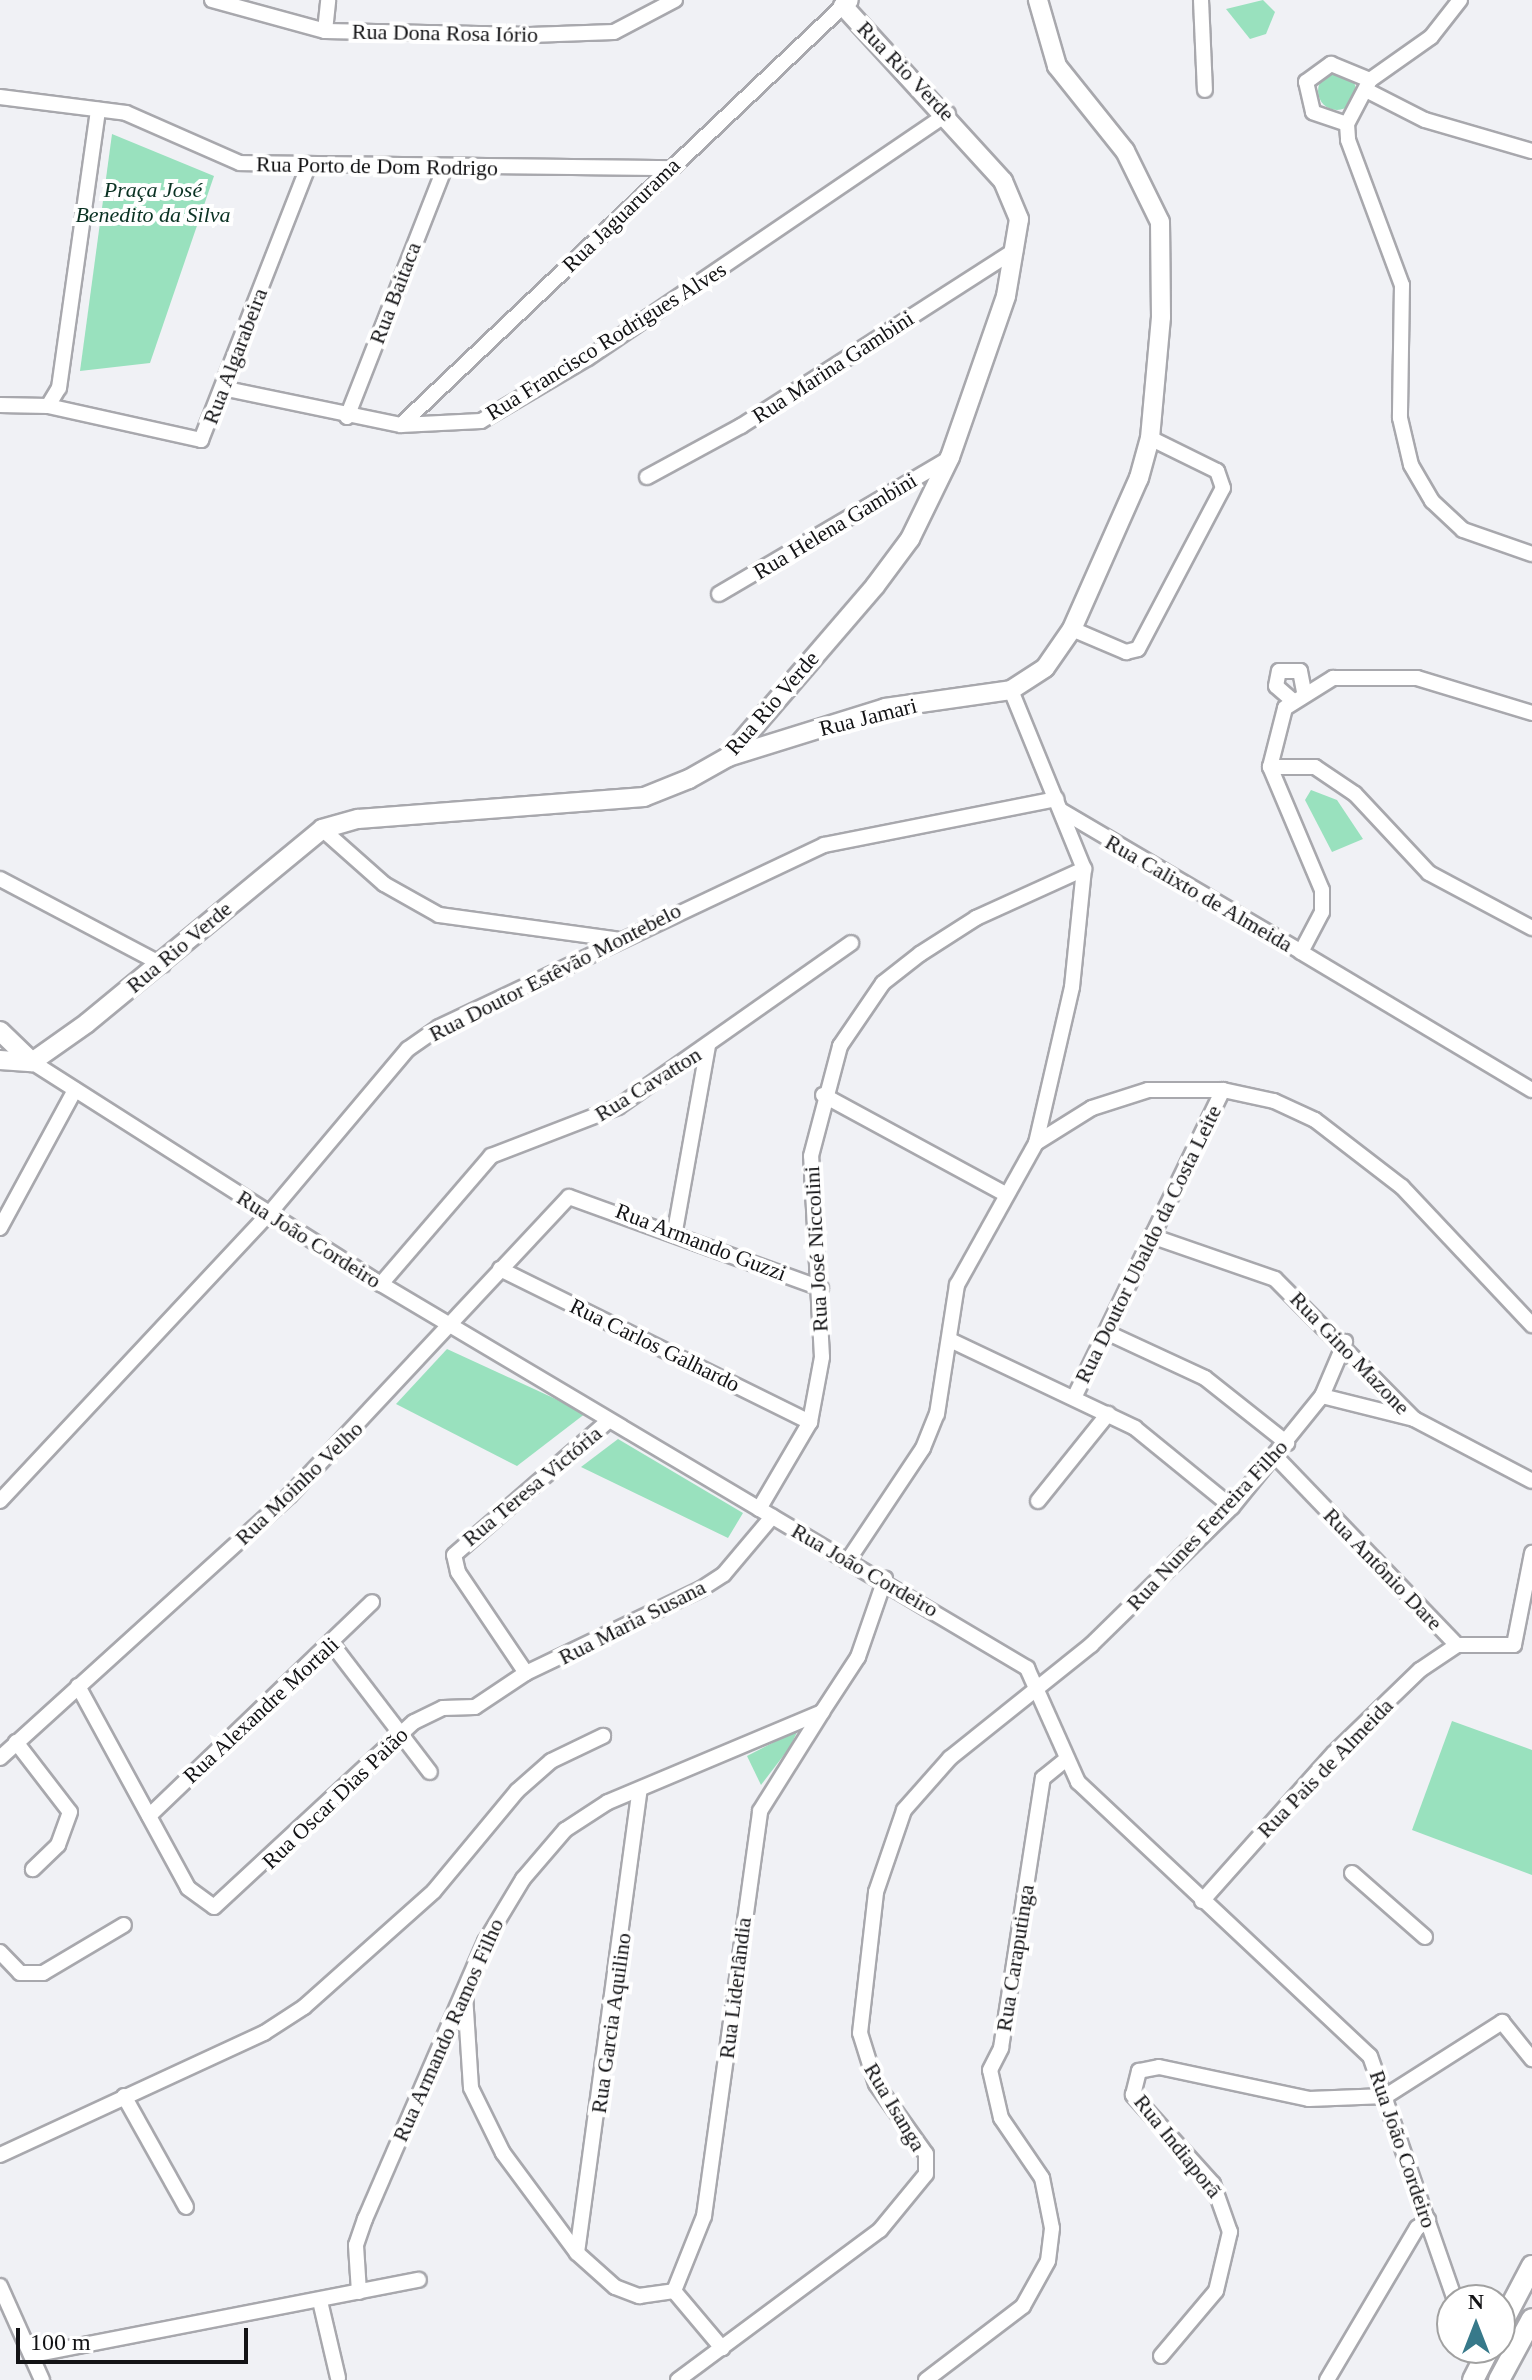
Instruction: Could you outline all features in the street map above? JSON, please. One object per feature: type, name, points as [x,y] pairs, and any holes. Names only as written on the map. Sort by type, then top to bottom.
[{"type":"main road","points":[[1516,2296],[1532,2266]]},
{"type":"main road","points":[[1489,2365],[1532,2319]]},
{"type":"street","name":"Rua Dona Rosa Iório","points":[[212,0],[246,6],[325,31],[614,32],[675,0]]},
{"type":"street","points":[[325,31],[328,0]]},
{"type":"street","points":[[849,1559],[923,1448],[950,1340],[957,1285],[1036,1143],[1077,960],[1084,869],[1011,690],[1045,668],[1072,629],[1150,438],[1161,317],[1160,222],[1125,151],[1057,66],[1038,0]]},
{"type":"street","points":[[1201,0],[1205,90]]},
{"type":"street","points":[[1460,0],[1431,37],[1368,85],[1347,124],[1352,160],[1402,285],[1400,418],[1411,465],[1432,501],[1463,530],[1532,554]]},
{"type":"street","name":"Rua Rio Verde","points":[[32,1062],[163,965],[322,829],[358,819],[644,797],[728,757],[910,539],[950,457],[1015,250],[1014,199],[948,113],[846,3]]},
{"type":"street","name":"Rua Jaguarurama","points":[[401,425],[846,3]]},
{"type":"street","points":[[1347,124],[1313,112],[1306,82],[1331,64],[1425,120],[1532,151]]},
{"type":"street","name":"Rua Porto de Dom Rodrigo","points":[[0,97],[150,120],[240,163],[307,169],[671,168]]},
{"type":"street","points":[[48,406],[59,388],[98,110]]},
{"type":"street","name":"Rua Francisco Rodrigues Alves","points":[[222,388],[347,417],[401,425],[457,427],[504,410],[948,113]]},
{"type":"street","name":"Rua Algarabeira","points":[[0,405],[48,406],[196,440],[206,435],[307,169]]},
{"type":"street","name":"Rua Baitaca","points":[[347,417],[444,169]]},
{"type":"street","name":"Rua Marina Gambini","points":[[647,477],[741,426],[1015,250]]},
{"type":"street","points":[[1072,629],[1126,652],[1138,649],[1225,480],[1150,438]]},
{"type":"street","name":"Rua Helena Gambini","points":[[719,594],[950,457]]},
{"type":"street","points":[[1532,713],[1378,673],[1333,678],[1298,695],[1276,727],[1270,767],[1326,771],[1429,873],[1532,928]]},
{"type":"street","name":"Rua Jamari","points":[[728,757],[885,708],[1011,690]]},
{"type":"street","points":[[781,693],[774,731],[791,737]]},
{"type":"street","name":"Rua Calixto de Almeida","points":[[1059,805],[1301,952],[1324,900],[1270,767]]},
{"type":"street","name":"Rua Doutor Estêvão Montebelo","points":[[0,1501],[268,1215],[408,1049],[615,939],[824,845],[1059,805]]},
{"type":"street","points":[[322,829],[384,884],[439,915],[615,939]]},
{"type":"street","name":"Rua José Niccolini","points":[[765,1513],[810,1422],[822,1357],[821,1288],[811,1156],[823,1095],[840,1046],[883,983],[976,918],[1084,869]]},
{"type":"street","points":[[0,879],[163,965]]},
{"type":"street","name":"Rua Cavatton","points":[[381,1284],[491,1156],[618,1107],[851,943]]},
{"type":"street","points":[[1301,952],[1532,1090]]},
{"type":"street","points":[[0,1031],[32,1062]]},
{"type":"street","points":[[675,1231],[708,1046]]},
{"type":"street","points":[[0,1060],[32,1062]]},
{"type":"street","name":"Rua João Cordeiro","points":[[32,1062],[268,1215],[381,1284],[765,1513],[885,1579],[1027,1668],[1043,1689],[1063,1762],[1202,1901],[1348,2029],[1370,2056],[1450,2284]]},
{"type":"street","points":[[1036,1143],[1124,1096],[1180,1087],[1223,1090],[1274,1101],[1343,1139],[1459,1243],[1532,1325]]},
{"type":"street","points":[[0,1228],[75,1090]]},
{"type":"street","name":"Rua Doutor Ubaldo da Costa Leite","points":[[1074,1398],[1223,1090]]},
{"type":"street","points":[[823,1095],[1007,1195]]},
{"type":"street","points":[[0,1196],[16,1198]]},
{"type":"street","name":"Rua Armando Guzzi","points":[[581,1196],[821,1288]]},
{"type":"street","name":"Rua Moinho Velho","points":[[0,1758],[290,1495],[450,1325],[556,1206],[581,1196]]},
{"type":"street","name":"Rua Gino Mazone","points":[[1151,1236],[1275,1279],[1345,1342],[1414,1419]]},
{"type":"street","name":"Rua Carlos Galhardo","points":[[500,1269],[810,1422]]},
{"type":"street","points":[[1106,1332],[1205,1378],[1287,1443]]},
{"type":"street","points":[[950,1340],[1108,1414],[1172,1453],[1232,1507]]},
{"type":"street","name":"Rua Nunes Ferreira Filho","points":[[1043,1689],[1232,1507],[1287,1443],[1322,1396],[1345,1342]]},
{"type":"street","points":[[1322,1396],[1414,1419],[1532,1481]]},
{"type":"street","points":[[1038,1501],[1108,1414]]},
{"type":"street","name":"Rua Teresa Victória","points":[[526,1673],[458,1572],[454,1555],[608,1421]]},
{"type":"street","name":"Rua Antônio Dare","points":[[1275,1456],[1457,1645],[1507,1649],[1516,1642],[1528,1594]]},
{"type":"street","name":"Rua Maria Susana","points":[[475,1707],[526,1673],[724,1574],[765,1513]]},
{"type":"street","points":[[1528,1594],[1532,1553]]},
{"type":"street","points":[[822,1712],[858,1657],[885,1579]]},
{"type":"street","name":"Rua Alexandre Mortali","points":[[149,1816],[332,1644],[372,1602]]},
{"type":"street","points":[[332,1644],[430,1772]]},
{"type":"street","name":"Rua Pais de Almeida","points":[[1202,1901],[1334,1753],[1420,1670],[1457,1645]]},
{"type":"street","points":[[78,1686],[149,1816]]},
{"type":"street","name":"Rua Isanga","points":[[678,2380],[880,2230],[921,2184],[926,2154],[876,2084],[860,2033],[876,1892],[893,1831],[926,1782],[1043,1689]]},
{"type":"street","name":"Rua Oscar Dias Paião","points":[[149,1816],[204,1906],[226,1902],[429,1714],[475,1707]]},
{"type":"street","name":"Rua Armando Ramos Filho","points":[[359,2292],[356,2245],[365,2219],[502,1909],[543,1854],[586,1816],[822,1712]]},
{"type":"street","name":"Rua Liderlândia","points":[[674,2291],[684,2278],[704,2216],[760,1811],[822,1712]]},
{"type":"street","points":[[0,2155],[264,2033],[304,2007],[434,1891],[517,1791],[551,1761],[603,1736]]},
{"type":"street","points":[[16,1742],[70,1812],[58,1845],[33,1869]]},
{"type":"street","name":"Rua Caraputinga","points":[[926,2380],[1023,2306],[1048,2261],[1052,2228],[1042,2178],[1001,2118],[990,2070],[1001,2048],[1043,1778],[1063,1762]]},
{"type":"street","name":"Rua Garcia Aquilino","points":[[577,2253],[639,1792]]},
{"type":"street","points":[[1352,1873],[1425,1937]]},
{"type":"street","points":[[0,1952],[20,1973],[43,1973],[124,1925]]},
{"type":"street","points":[[465,1995],[466,2059],[483,2120],[577,2253],[615,2287],[639,2296],[674,2291],[722,2348]]},
{"type":"street","points":[[1386,2096],[1495,2024],[1510,2025],[1532,2059]]},
{"type":"street","name":"Rua Indiaporã","points":[[1161,2356],[1216,2291],[1230,2232],[1213,2184],[1139,2105],[1134,2075],[1159,2067],[1309,2099],[1386,2096]]},
{"type":"street","points":[[124,2096],[186,2207]]},
{"type":"street","points":[[1327,2380],[1417,2228],[1428,2220]]},
{"type":"street","points":[[32,2355],[419,2280]]},
{"type":"street","points":[[0,2286],[42,2380]]},
{"type":"street","points":[[320,2301],[338,2378]]},
{"type":"green space","points":[[1263,0],[1275,12],[1266,34],[1250,39],[1226,9]]},
{"type":"green space","points":[[1337,72],[1351,77],[1356,91],[1351,105],[1337,110],[1323,105],[1318,91],[1323,77]]},
{"type":"green space","name":"Praça José Benedito da Silva","points":[[112,134],[214,176],[150,363],[80,371]]},
{"type":"green space","points":[[1311,790],[1337,800],[1363,839],[1332,852],[1305,800]]},
{"type":"green space","points":[[447,1349],[586,1413],[517,1466],[396,1404]]},
{"type":"green space","points":[[618,1439],[743,1513],[728,1538],[581,1467]]},
{"type":"green space","points":[[1452,1721],[1532,1750],[1532,1875],[1412,1830]]},
{"type":"green space","points":[[798,1730],[790,1747],[761,1785],[747,1756]]}]
